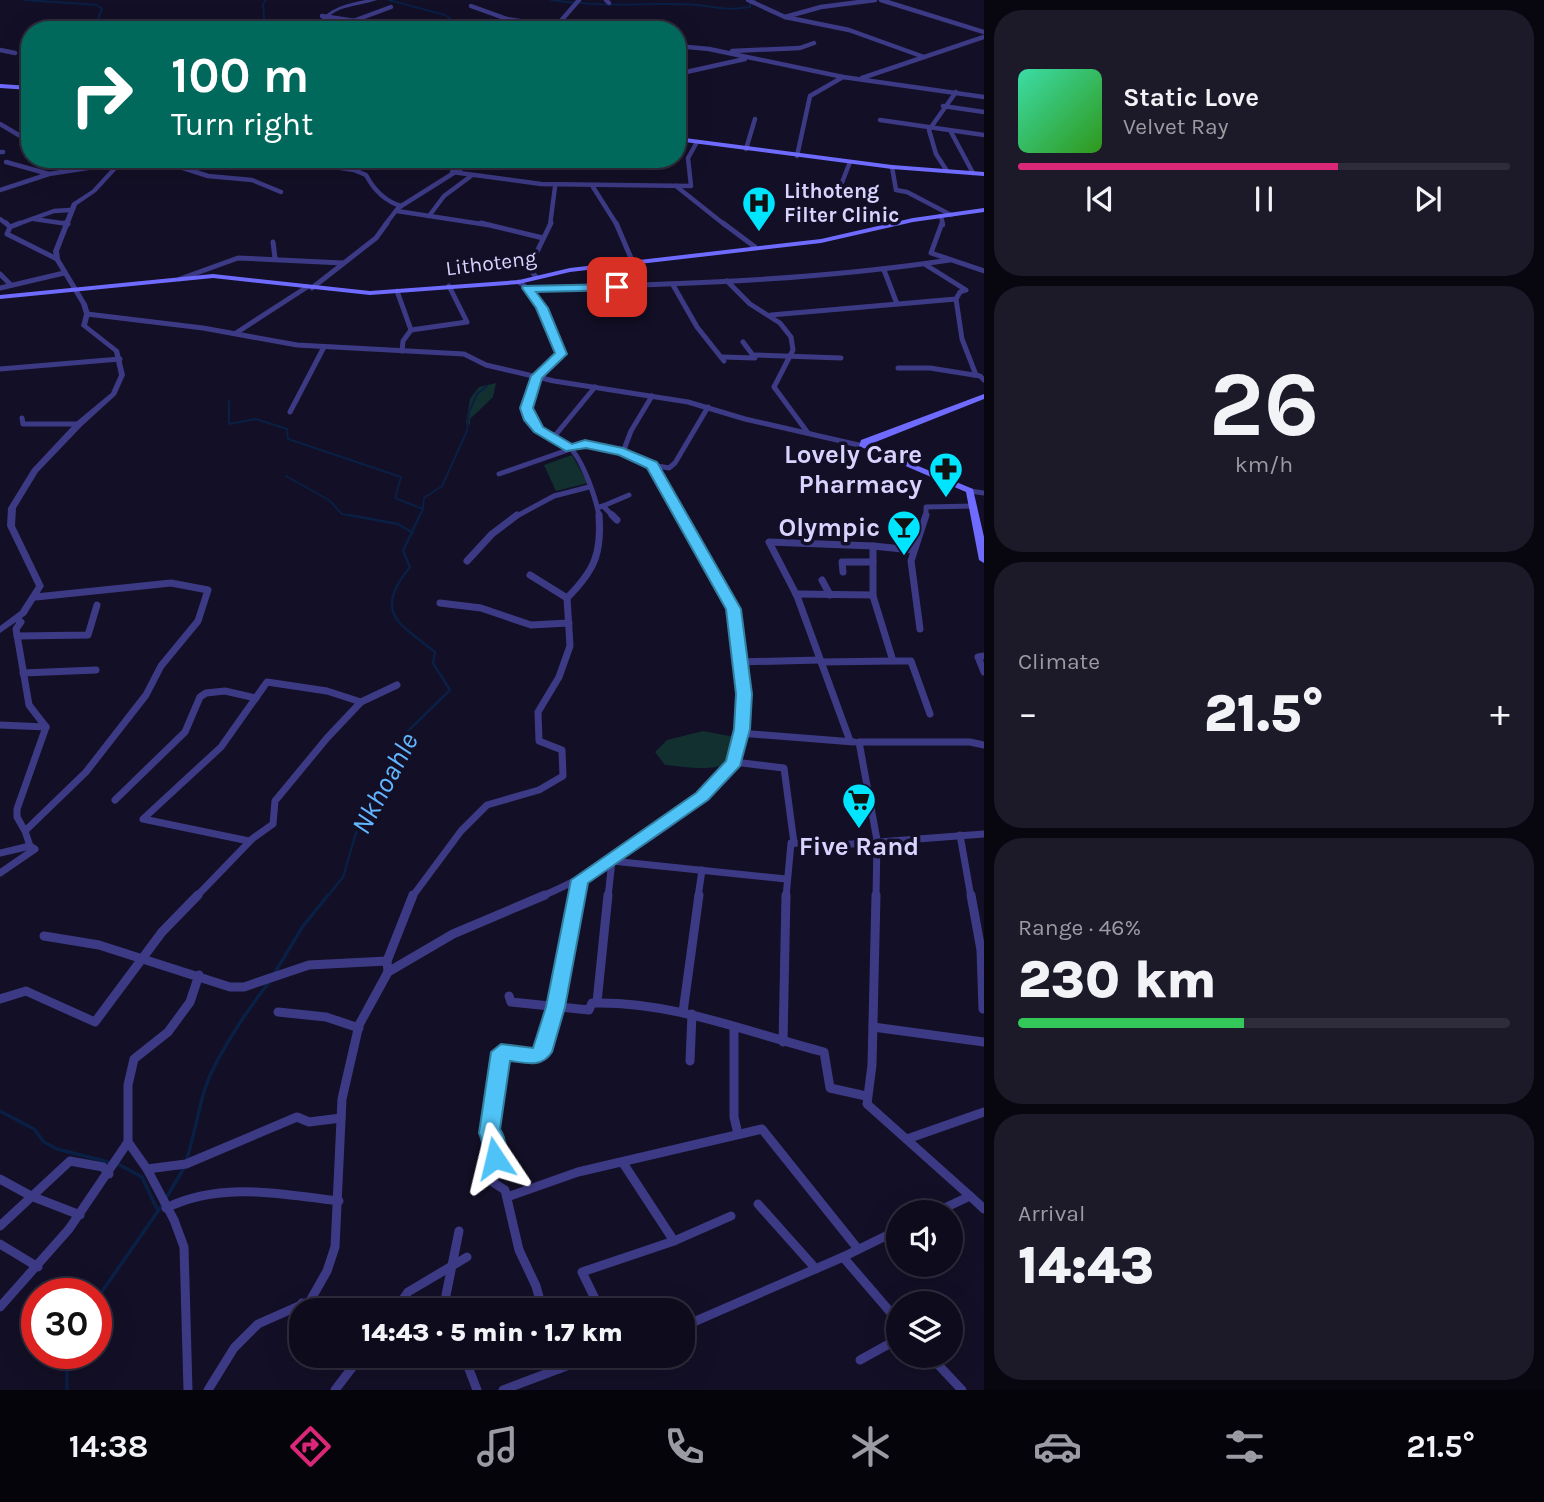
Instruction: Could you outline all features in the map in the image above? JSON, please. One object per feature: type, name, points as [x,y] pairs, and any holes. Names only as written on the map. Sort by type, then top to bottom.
[{"type":"main road","points":[[0,86],[21,87]]},
{"type":"main road","points":[[686,140],[892,167],[984,174]]},
{"type":"main road","name":"Lithoteng","points":[[0,297],[226,277],[346,292],[519,282],[536,277],[635,263],[821,241],[941,216],[984,210]]},
{"type":"main road","points":[[984,396],[864,442],[863,446],[970,491],[984,560]]},
{"type":"street","points":[[320,21],[322,16],[349,5],[375,0]]},
{"type":"street","points":[[561,21],[579,0]]},
{"type":"street","points":[[748,0],[785,17],[849,30],[924,57]]},
{"type":"street","points":[[785,17],[821,7],[875,0]]},
{"type":"street","points":[[881,0],[984,32]]},
{"type":"street","points":[[471,6],[520,21]]},
{"type":"street","points":[[322,16],[353,21],[391,7]]},
{"type":"street","points":[[858,79],[984,37]]},
{"type":"street","points":[[723,52],[800,48],[814,43]]},
{"type":"street","points":[[686,47],[723,52],[843,78],[984,97]]},
{"type":"street","points":[[0,50],[15,53]]},
{"type":"street","points":[[686,72],[748,58]]},
{"type":"street","points":[[797,156],[810,96],[843,78]]},
{"type":"street","points":[[947,172],[936,154],[930,129],[943,106],[956,93]]},
{"type":"street","points":[[943,106],[984,112]]},
{"type":"street","points":[[746,149],[755,118]]},
{"type":"street","points":[[880,121],[984,135]]},
{"type":"street","points":[[0,124],[21,136]]},
{"type":"street","points":[[17,133],[21,132]]},
{"type":"street","points":[[951,132],[973,173]]},
{"type":"street","points":[[686,161],[697,142]]},
{"type":"street","points":[[6,162],[21,166]]},
{"type":"street","points":[[841,185],[850,162]]},
{"type":"street","points":[[452,172],[555,187],[691,186],[686,167]]},
{"type":"street","points":[[892,167],[896,190],[907,192],[951,215]]},
{"type":"street","points":[[28,168],[49,174]]},
{"type":"street","points":[[0,190],[49,174],[88,168]]},
{"type":"street","points":[[7,234],[10,227],[54,211],[70,210],[94,191],[115,168]]},
{"type":"street","points":[[183,168],[208,176],[252,180],[281,192]]},
{"type":"street","points":[[345,168],[366,175],[372,187],[399,208],[543,238]]},
{"type":"street","points":[[236,333],[344,263],[376,238],[399,208],[459,168]]},
{"type":"street","points":[[429,216],[444,196],[471,176]]},
{"type":"street","points":[[676,186],[755,247]]},
{"type":"street","points":[[536,277],[530,273],[529,268],[552,219],[555,187]]},
{"type":"street","points":[[593,187],[611,212],[643,286]]},
{"type":"street","points":[[0,630],[17,619],[36,597],[40,586],[11,526],[12,508],[35,471],[79,424],[114,394],[122,376],[117,351],[83,326],[87,314],[78,290],[57,259],[56,251],[68,224],[70,210]]},
{"type":"street","points":[[941,216],[943,227],[931,251],[984,271]]},
{"type":"street","points":[[0,219],[10,227]]},
{"type":"street","points":[[33,219],[68,224]]},
{"type":"street","points":[[0,236],[7,234],[57,259]]},
{"type":"street","points":[[273,242],[275,258]]},
{"type":"street","points":[[180,279],[239,258],[344,263]]},
{"type":"street","points":[[527,288],[673,285],[884,270],[950,260]]},
{"type":"street","points":[[926,265],[966,290],[960,292],[957,299],[962,339],[976,376]]},
{"type":"street","points":[[884,270],[898,304]]},
{"type":"street","points":[[0,288],[64,273]]},
{"type":"street","points":[[0,274],[11,285]]},
{"type":"street","points":[[727,281],[750,304],[771,315],[791,337],[793,344],[790,357],[774,387],[775,392],[808,434]]},
{"type":"street","points":[[519,282],[542,308],[561,354],[537,376],[527,408],[530,420],[538,429],[571,448],[590,480],[589,486],[601,507],[617,520]]},
{"type":"street","points":[[673,285],[697,327],[724,359],[755,358],[755,355]]},
{"type":"street","points":[[402,351],[403,341],[411,330],[467,322],[449,286]]},
{"type":"street","points":[[397,291],[411,330]]},
{"type":"street","points":[[771,315],[957,299]]},
{"type":"street","points":[[87,314],[324,347],[464,354],[486,365],[708,407],[863,446]]},
{"type":"street","points":[[743,342],[755,355],[841,358]]},
{"type":"street","points":[[290,412],[324,347]]},
{"type":"street","points":[[0,369],[120,359]]},
{"type":"street","points":[[898,368],[930,368],[976,376],[984,380]]},
{"type":"street","points":[[553,438],[595,387]]},
{"type":"street","points":[[623,452],[631,431],[652,396]]},
{"type":"street","points":[[499,474],[585,444],[623,452],[652,465],[669,468],[708,407]]},
{"type":"street","points":[[22,418],[23,424],[79,424]]},
{"type":"street","points":[[312,1298],[327,1271],[335,1247],[341,1118],[359,1028],[388,972],[453,934],[580,880],[612,861],[686,810],[734,762],[744,694],[733,609],[652,465]]},
{"type":"street","points":[[467,561],[505,524],[551,495],[589,486]]},
{"type":"street","points":[[970,491],[984,493]]},
{"type":"street","points":[[601,507],[629,495]]},
{"type":"street","points":[[920,629],[910,565],[916,538],[926,527],[926,507],[974,506]]},
{"type":"street","points":[[388,972],[387,961],[412,897],[461,831],[487,805],[539,790],[563,776],[562,750],[539,741],[538,712],[559,677],[570,646],[567,598],[589,576],[596,561],[601,543],[601,507]]},
{"type":"street","points":[[912,550],[769,542],[796,594],[855,742],[877,841],[872,1065],[867,1104],[984,1209]]},
{"type":"street","points":[[873,546],[873,595],[893,661]]},
{"type":"street","points":[[843,572],[842,562],[873,562]]},
{"type":"street","points":[[530,575],[567,598]]},
{"type":"street","points":[[822,580],[830,595]]},
{"type":"street","points":[[25,831],[86,772],[146,695],[161,666],[198,621],[205,607],[208,590],[199,585],[181,584],[128,587],[58,599],[36,597]]},
{"type":"street","points":[[796,594],[873,595]]},
{"type":"street","points":[[440,603],[481,608],[531,625],[569,623]]},
{"type":"street","points":[[18,636],[88,635],[97,605]]},
{"type":"street","points":[[0,873],[35,849],[30,846],[16,815],[19,801],[45,743],[46,727],[29,705],[16,629],[21,622],[17,619]]},
{"type":"street","points":[[984,656],[978,657],[984,672]]},
{"type":"street","points":[[738,662],[911,661],[930,714]]},
{"type":"street","points":[[23,673],[96,670]]},
{"type":"street","points":[[249,841],[142,819],[221,747],[267,682],[327,691],[361,702]]},
{"type":"street","points":[[0,999],[26,990],[95,1022],[162,932],[249,841],[274,824],[274,807],[282,791],[361,702],[397,685]]},
{"type":"street","points":[[115,800],[185,732],[200,697],[206,693],[225,691],[256,698]]},
{"type":"street","points":[[0,725],[46,727]]},
{"type":"street","points":[[740,733],[855,742],[970,742],[984,745]]},
{"type":"street","points":[[734,762],[784,768],[794,843]]},
{"type":"street","points":[[783,1042],[786,879],[791,843],[828,845],[984,834]]},
{"type":"street","points":[[960,835],[981,950],[983,1009]]},
{"type":"street","points":[[0,853],[30,846]]},
{"type":"street","points":[[612,861],[786,879]]},
{"type":"street","points":[[597,1002],[612,861]]},
{"type":"street","points":[[690,1061],[687,1013],[702,870]]},
{"type":"street","points":[[539,1298],[519,1250],[508,1197],[505,1190],[494,1183],[494,1135],[489,1133],[501,1052],[527,1057],[539,1056],[555,1007],[580,880]]},
{"type":"street","points":[[44,936],[54,940],[99,945],[230,987],[244,986],[309,965],[387,961]]},
{"type":"street","points":[[0,1307],[38,1267],[109,1174],[128,1142],[128,1084],[134,1059],[168,1032],[190,1002],[199,975]]},
{"type":"street","points":[[509,996],[511,1002],[555,1007],[589,1010],[593,1003],[597,1002],[661,1007],[687,1013],[824,1052],[830,1088],[866,1096]]},
{"type":"street","points":[[278,1012],[326,1017],[359,1028]]},
{"type":"street","points":[[734,1027],[734,1117],[737,1134]]},
{"type":"street","points":[[873,1027],[984,1042]]},
{"type":"street","points":[[907,1139],[984,1112]]},
{"type":"street","points":[[147,1169],[186,1164],[297,1117],[309,1122],[341,1118]]},
{"type":"street","points":[[508,1197],[541,1188],[562,1177],[762,1129],[858,1249]]},
{"type":"street","points":[[128,1142],[147,1169],[174,1220],[184,1247],[188,1390]]},
{"type":"street","points":[[0,1226],[70,1161],[103,1167],[109,1174]]},
{"type":"street","points":[[623,1163],[674,1241]]},
{"type":"street","points":[[0,1179],[31,1196],[80,1215]]},
{"type":"street","points":[[166,1208],[180,1199],[236,1189],[339,1201]]},
{"type":"street","points":[[962,1200],[970,1196]]},
{"type":"street","points":[[758,1204],[816,1269]]},
{"type":"street","points":[[595,1298],[582,1272],[674,1241],[731,1216]]},
{"type":"street","points":[[446,1298],[459,1231]]},
{"type":"street","points":[[695,1321],[886,1236]]},
{"type":"street","points":[[0,1244],[38,1267]]},
{"type":"street","points":[[404,1298],[408,1292],[467,1257]]},
{"type":"street","points":[[843,1257],[886,1307]]},
{"type":"street","points":[[208,1390],[234,1348],[258,1324],[289,1309]]},
{"type":"street","points":[[860,1360],[886,1346]]},
{"type":"street","points":[[335,1390],[352,1368]]},
{"type":"street","points":[[469,1368],[477,1390]]},
{"type":"street","points":[[941,1368],[962,1390]]},
{"type":"street","points":[[503,1390],[559,1369]]},
{"type":"green space","points":[[496,383],[493,397],[470,419],[470,425],[466,423],[470,399],[479,387]]},
{"type":"green space","points":[[572,455],[588,483],[556,491],[544,465]]},
{"type":"green space","points":[[703,731],[735,737],[736,750],[732,759],[713,768],[665,765],[655,752],[667,740]]},
{"type":"waterway","points":[[25,0],[97,5],[102,9],[97,21]]},
{"type":"waterway","points":[[264,21],[263,4],[266,0]]},
{"type":"waterway","points":[[389,0],[445,15]]},
{"type":"waterway","points":[[551,0],[575,3]]},
{"type":"waterway","points":[[581,3],[682,4],[735,9],[750,7],[750,2],[756,0]]},
{"type":"waterway","points":[[447,16],[452,21]]},
{"type":"waterway","points":[[423,508],[424,498],[442,486],[467,431],[469,412],[477,394],[487,386]]},
{"type":"waterway","name":"Nkhoahle","points":[[229,401],[229,424],[256,419],[287,429],[288,439],[401,477],[395,498],[423,509],[420,515]]},
{"type":"waterway","points":[[286,476],[329,500],[342,514],[359,517]]},
{"type":"waterway","points":[[349,515],[398,524],[412,532]]},
{"type":"waterway","name":"Nkhoahle","points":[[412,532],[420,515]]},
{"type":"waterway","name":"Nkhoahle","points":[[327,897],[343,877],[356,833],[409,744],[405,734],[450,690],[433,663],[435,652],[402,626],[392,607],[393,596],[410,567],[403,551],[412,532]]},
{"type":"waterway","name":"Nkhoahle","points":[[274,974],[303,926],[328,895]]},
{"type":"waterway","name":"Nkhoahle","points":[[186,1161],[204,1092],[215,1065],[243,1018],[271,980]]},
{"type":"waterway","points":[[0,1111],[34,1129],[44,1142],[57,1149],[112,1163]]},
{"type":"waterway","points":[[118,1164],[142,1177],[157,1209]]},
{"type":"waterway","name":"Nkhoahle","points":[[166,1198],[184,1168]]},
{"type":"waterway","name":"Nkhoahle","points":[[111,1278],[163,1204]]},
{"type":"waterway","name":"Nkhoahle","points":[[67,1369],[67,1390]]},
{"type":"place","name":"Lithoteng Filter Clinic","points":[[759,233]]},
{"type":"place","name":"Lovely Care Pharmacy","points":[[946,499]]},
{"type":"place","name":"Olympic","points":[[904,557]]},
{"type":"place","name":"Five Rand","points":[[859,830]]},
{"type":"route","points":[[495,1158],[494,1135],[489,1133],[491,1104],[501,1052],[527,1057],[539,1056],[542,1052],[555,1007],[580,880],[612,861],[702,797],[734,762],[742,729],[744,694],[733,609],[652,465],[623,452],[585,444],[571,448],[538,429],[530,420],[527,408],[537,376],[561,357],[561,354],[542,308],[527,288],[617,287]]}]
